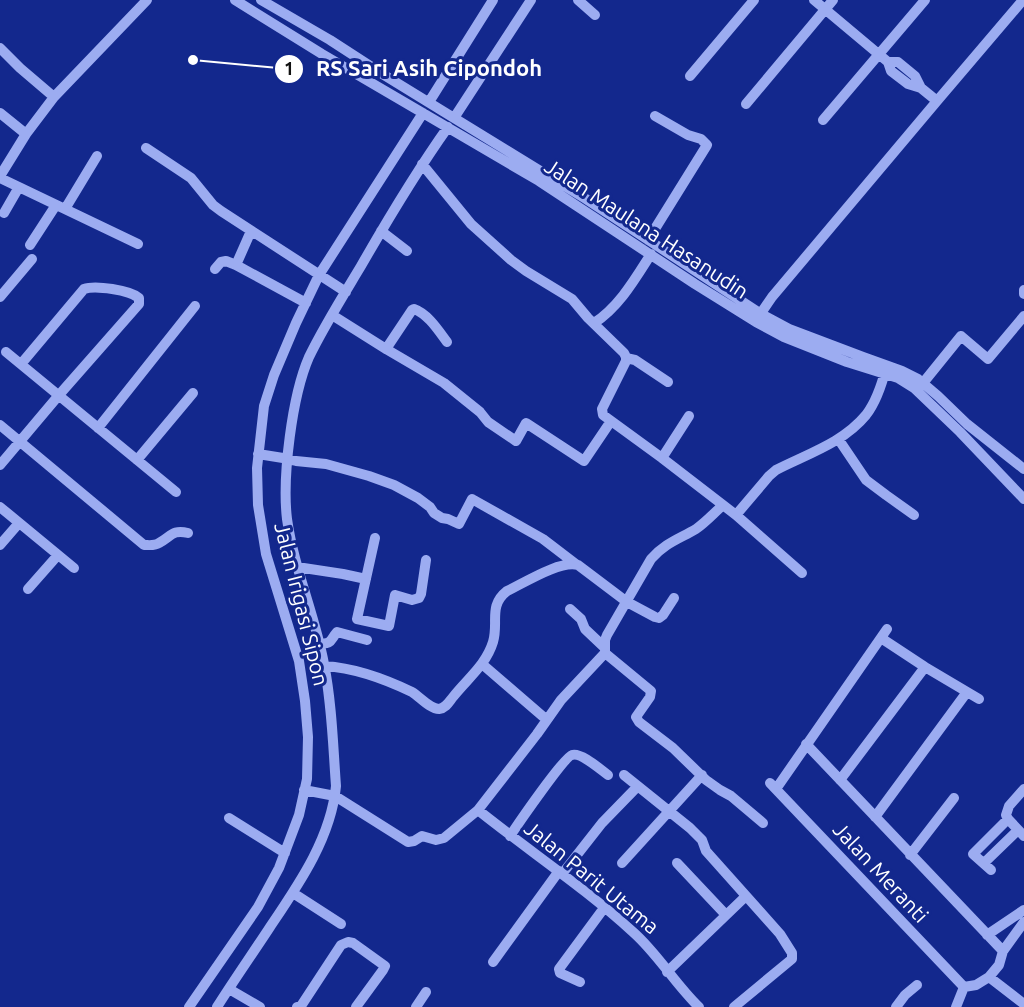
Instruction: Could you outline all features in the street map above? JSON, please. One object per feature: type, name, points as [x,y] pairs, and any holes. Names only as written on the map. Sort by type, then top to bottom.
[{"type":"street","points":[[138,244],[19,187],[0,175],[26,134],[54,97],[147,0]]},
{"type":"street","name":"Jalan Maulana Hasanudin","points":[[236,0],[422,116],[447,123],[586,199],[760,314],[784,337],[905,382],[969,440],[1022,497]]},
{"type":"street","name":"Jalan Maulana Hasanudin","points":[[261,0],[431,103],[447,123],[539,181],[649,258],[695,284],[760,314]]},
{"type":"street","points":[[431,103],[493,0]]},
{"type":"street","name":"Jalan Irigasi Sipon","points":[[217,1007],[306,872],[328,826],[336,786],[325,666],[297,567],[287,517],[285,458],[300,383],[309,358],[344,291],[447,123],[531,0]]},
{"type":"street","points":[[578,0],[595,15]]},
{"type":"street","points":[[690,76],[754,0]]},
{"type":"street","points":[[814,0],[888,62],[891,71],[908,84],[921,88],[937,101]]},
{"type":"street","points":[[746,104],[833,0]]},
{"type":"street","points":[[823,120],[924,0]]},
{"type":"street","points":[[760,314],[1023,0]]},
{"type":"street","points":[[293,36],[300,23]]},
{"type":"street","points":[[0,48],[54,97]]},
{"type":"street","points":[[0,113],[26,134]]},
{"type":"street","name":"Jalan Irigasi Sipon","points":[[189,1007],[258,907],[279,868],[307,790],[308,738],[305,701],[298,661],[266,554],[258,505],[257,468],[261,454],[262,416],[271,385],[296,323],[320,275],[422,116]]},
{"type":"street","points":[[648,240],[707,146],[701,139],[688,135],[655,116]]},
{"type":"street","points":[[146,148],[191,178],[213,205],[344,291]]},
{"type":"street","points":[[30,245],[97,156]]},
{"type":"street","points":[[425,159],[479,232],[519,266],[572,299],[626,358],[635,360],[668,381]]},
{"type":"street","points":[[4,213],[19,187]]},
{"type":"street","points":[[236,266],[251,231]]},
{"type":"street","points":[[381,231],[406,251]]},
{"type":"street","points":[[594,323],[612,309],[649,258]]},
{"type":"street","points":[[0,297],[32,259]]},
{"type":"street","points":[[215,269],[221,262],[226,261],[306,303]]},
{"type":"street","points":[[0,465],[139,304],[139,298],[136,295],[98,287],[84,289],[21,364]]},
{"type":"street","points":[[98,428],[195,306]]},
{"type":"street","points":[[386,350],[414,309],[427,318],[447,342]]},
{"type":"street","points":[[332,315],[386,350],[444,383],[480,412],[488,422],[516,441],[526,423],[584,461],[611,421]]},
{"type":"street","points":[[923,383],[961,336],[988,359],[1024,316]]},
{"type":"street","points":[[6,352],[176,492]]},
{"type":"street","points":[[626,358],[602,409],[602,414],[736,515],[802,573]]},
{"type":"street","name":"Jalan Maulana Hasanudin","points":[[884,374],[902,371],[923,383],[967,424],[1024,469]]},
{"type":"street","points":[[736,515],[776,470],[839,440],[866,415],[884,374]]},
{"type":"street","points":[[137,460],[193,393]]},
{"type":"street","points":[[662,458],[689,416]]},
{"type":"street","points":[[0,425],[144,545],[158,544],[171,534],[181,531],[188,532]]},
{"type":"street","points":[[839,440],[866,480],[914,515]]},
{"type":"street","points":[[261,454],[326,464],[369,476],[394,485],[418,498],[442,518],[459,524],[472,499],[543,539],[627,602],[655,617],[659,618],[663,615],[674,598]]},
{"type":"street","points":[[307,790],[333,795],[408,842],[422,836],[436,840],[444,838],[478,810],[561,700],[605,650],[607,635],[651,559],[668,544],[697,528],[722,506]]},
{"type":"street","points":[[0,507],[74,568]]},
{"type":"street","points":[[0,545],[19,523]]},
{"type":"street","points":[[375,538],[357,620],[390,626],[395,595],[412,600],[419,598],[422,594],[426,560]]},
{"type":"street","points":[[28,589],[58,555]]},
{"type":"street","points":[[325,666],[338,667],[384,679],[414,693],[434,708],[440,709],[449,703],[482,664],[493,642],[496,603],[500,597],[507,591],[559,566],[571,563],[578,565]]},
{"type":"street","points":[[297,567],[366,579]]},
{"type":"street","points":[[570,609],[581,619],[585,629],[605,650],[651,691],[637,720],[763,823]]},
{"type":"street","points":[[319,643],[331,642],[337,632],[367,640]]},
{"type":"street","points":[[979,699],[925,667],[884,633],[806,744],[1003,951]]},
{"type":"street","points":[[482,664],[547,720]]},
{"type":"street","points":[[840,780],[925,667]]},
{"type":"street","points":[[875,817],[967,692]]},
{"type":"street","name":"Jalan Meranti","points":[[806,744],[773,786],[964,987]]},
{"type":"street","points":[[510,836],[569,756],[573,754],[585,758],[608,775]]},
{"type":"street","points":[[624,775],[702,840],[705,851],[780,934],[792,953],[792,959],[734,1007]]},
{"type":"street","points":[[622,863],[702,775]]},
{"type":"street","points":[[493,962],[561,872],[602,823],[637,787]]},
{"type":"street","points":[[1008,819],[973,854],[987,867],[1021,833],[1006,814],[1009,806],[1024,789]]},
{"type":"street","points":[[910,855],[954,798]]},
{"type":"street","name":"Jalan Parit Utama","points":[[478,810],[561,872],[633,932],[699,1007]]},
{"type":"street","points":[[229,818],[285,853]]},
{"type":"street","points":[[677,862],[726,915]]},
{"type":"street","points":[[293,893],[341,924]]},
{"type":"street","points":[[667,972],[746,896]]},
{"type":"street","points":[[580,982],[560,974],[559,969],[604,908]]},
{"type":"street","points":[[987,934],[1024,910]]},
{"type":"street","points":[[956,1007],[964,987],[976,985],[989,977],[999,965],[1003,951],[1024,922]]},
{"type":"street","points":[[300,1007],[338,949],[348,942],[353,943],[385,966],[356,1007]]},
{"type":"street","points":[[989,977],[1024,1004]]},
{"type":"street","points":[[902,1005],[905,995],[917,985]]},
{"type":"street","points":[[229,989],[260,1007]]},
{"type":"street","points":[[416,1007],[426,992]]},
{"type":"place","name":"RS Sari Asih Cipondoh","points":[[193,60]]}]
